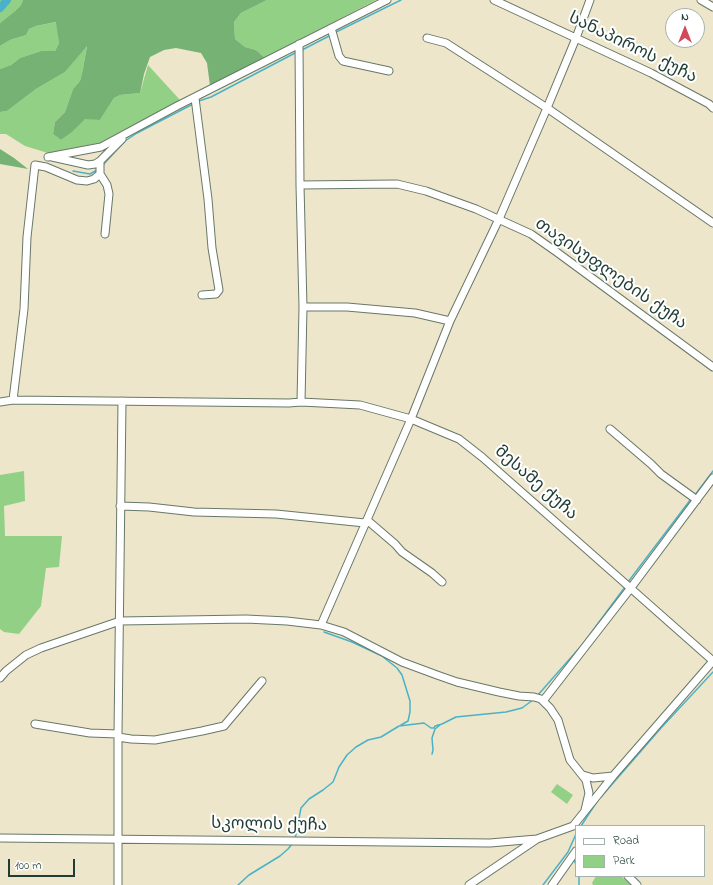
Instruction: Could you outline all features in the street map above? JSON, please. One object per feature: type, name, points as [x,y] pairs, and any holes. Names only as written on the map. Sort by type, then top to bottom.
[{"type":"street","points":[[126,134],[100,161],[95,164],[88,165],[48,157],[101,147],[177,106],[387,0]]},
{"type":"street","name":"სანაპიროს ქუჩა","points":[[494,0],[651,73],[709,104],[713,108]]},
{"type":"street","points":[[321,625],[411,419],[450,322],[499,219],[547,108],[590,0]]},
{"type":"street","points":[[701,0],[711,4]]},
{"type":"street","points":[[331,28],[339,56],[343,61],[389,71]]},
{"type":"street","points":[[427,38],[446,42],[547,108],[713,224]]},
{"type":"street","points":[[300,44],[300,185],[303,307],[301,402]]},
{"type":"street","points":[[195,98],[208,199],[212,248],[219,290],[216,294],[202,295]]},
{"type":"street","points":[[100,161],[100,174],[107,186],[109,194],[105,234]]},
{"type":"street","points":[[13,400],[24,309],[27,237],[35,166],[46,167],[80,180],[87,181],[94,179],[100,174]]},
{"type":"street","name":"თავისუფლების ქუჩა","points":[[300,185],[397,184],[454,200],[499,219],[531,234],[713,367]]},
{"type":"street","points":[[303,307],[347,307],[415,313],[450,322]]},
{"type":"street","name":"მესამე ქუჩა","points":[[0,402],[13,400],[301,402],[360,405],[411,419],[458,439],[482,457],[713,661]]},
{"type":"street","points":[[118,885],[117,840],[122,401]]},
{"type":"street","points":[[610,429],[661,474],[697,500]]},
{"type":"street","points":[[543,701],[630,589],[713,478]]},
{"type":"street","points":[[120,506],[194,512],[276,514],[366,522],[395,544],[402,552],[432,572],[442,582]]},
{"type":"street","points":[[0,678],[6,671],[26,655],[41,648],[120,621],[246,619],[287,621],[321,625],[344,632],[402,662],[457,682],[519,696],[534,697],[543,701],[558,720],[570,760],[586,780],[589,793],[585,810]]},
{"type":"street","points":[[576,825],[585,810],[613,776],[713,661]]},
{"type":"street","points":[[35,724],[90,733],[118,735],[131,739],[155,740],[224,726],[262,682]]},
{"type":"street","points":[[583,775],[593,778],[613,776]]},
{"type":"street","points":[[469,885],[537,840],[574,828]]},
{"type":"street","name":"სკოლის ქუჩა","points":[[0,838],[490,843],[537,840]]},
{"type":"street","points":[[552,885],[575,852]]},
{"type":"street","points":[[629,877],[637,885]]},
{"type":"green space","points":[[0,0],[23,0],[21,5],[15,11],[0,23]]},
{"type":"green space","points":[[23,0],[267,0],[241,13],[234,22],[235,39],[245,47],[256,50],[265,58],[210,86],[207,63],[201,53],[176,48],[164,50],[150,57],[144,74],[140,93],[120,95],[114,98],[100,120],[85,119],[71,133],[61,140],[53,134],[55,122],[65,112],[73,89],[80,81],[87,46],[65,72],[36,89],[7,111],[0,112],[0,69],[11,65],[20,58],[41,51],[55,51],[59,43],[56,22],[29,29],[26,35],[10,40],[0,46],[0,23],[21,5]]},
{"type":"green space","points":[[267,0],[376,0],[265,58],[256,50],[245,47],[235,39],[234,22],[241,13]]},
{"type":"green space","points":[[57,22],[59,43],[55,51],[41,51],[20,58],[11,65],[0,69],[0,46],[10,40],[26,35],[29,29],[36,26]]},
{"type":"green space","points":[[87,45],[80,81],[73,89],[65,112],[55,122],[53,134],[61,140],[71,133],[85,118],[100,120],[114,98],[120,95],[140,93],[148,65],[180,100],[99,143],[48,153],[25,146],[6,134],[0,134],[0,112],[7,111],[36,89],[65,72]]},
{"type":"green space","points":[[0,149],[14,158],[28,169],[0,164]]},
{"type":"green space","points":[[24,471],[25,501],[4,506],[5,536],[62,536],[59,567],[46,568],[41,606],[19,634],[4,632],[0,629],[0,475]]},
{"type":"green space","points":[[557,784],[573,795],[567,804],[551,792]]},
{"type":"green space","points":[[595,877],[622,877],[631,885],[593,885],[592,883]]},
{"type":"waterway","points":[[0,8],[7,0]]},
{"type":"waterway","points":[[334,33],[401,0]]},
{"type":"waterway","points":[[302,50],[331,35]]},
{"type":"waterway","points":[[199,101],[211,97],[297,52]]},
{"type":"waterway","points":[[102,166],[125,141],[137,133],[193,104]]},
{"type":"waterway","points":[[73,171],[90,174],[97,170]]},
{"type":"waterway","points":[[695,495],[713,471]]},
{"type":"waterway","points":[[628,582],[691,499]]},
{"type":"waterway","points":[[537,696],[582,645],[625,587]]},
{"type":"waterway","points":[[324,632],[352,642],[382,656],[397,668],[402,675],[410,701],[408,721],[401,725]]},
{"type":"waterway","points":[[601,797],[661,728],[713,672]]},
{"type":"waterway","points":[[295,839],[301,808],[309,799],[333,782],[339,767],[347,755],[356,747],[368,740],[381,737],[399,726],[424,723],[431,728],[434,728],[435,726],[456,717],[506,712],[522,708],[533,700]]},
{"type":"waterway","points":[[432,754],[432,738],[435,729],[440,725]]},
{"type":"waterway","points":[[582,825],[598,800]]},
{"type":"waterway","points":[[543,885],[568,852],[575,836]]},
{"type":"waterway","points":[[238,885],[249,875],[280,856],[292,844]]},
{"type":"waterway","points":[[579,877],[579,885]]}]
